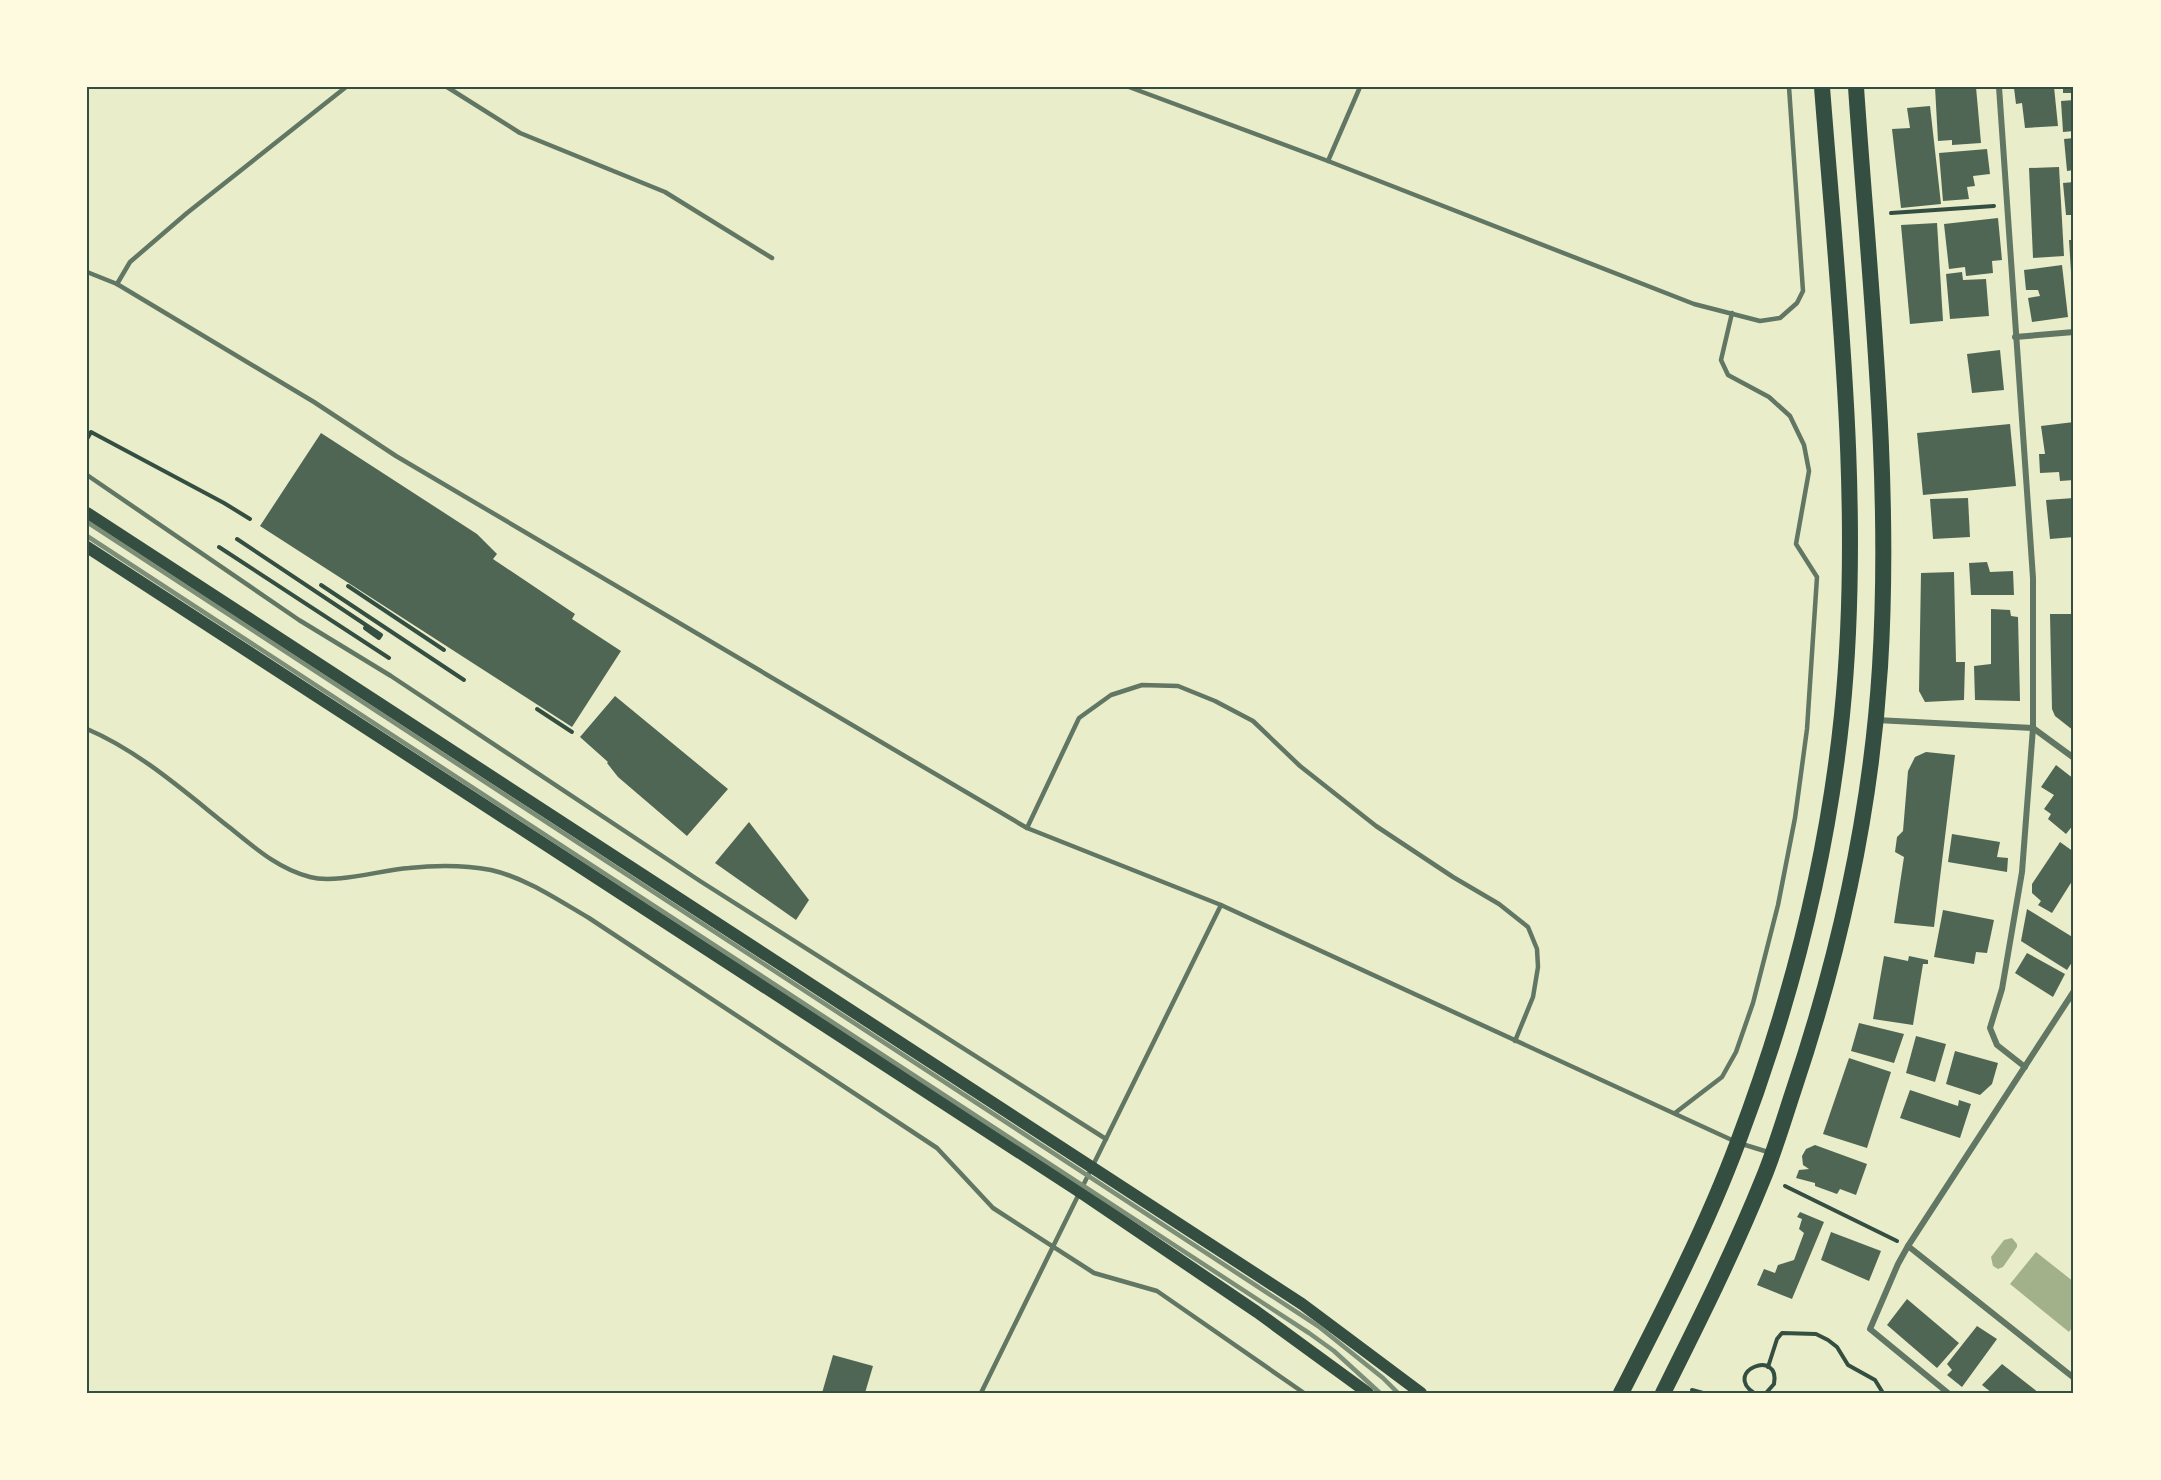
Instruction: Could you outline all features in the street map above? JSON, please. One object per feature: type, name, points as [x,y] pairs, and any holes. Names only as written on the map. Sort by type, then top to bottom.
[{"type":"highway","points":[[1622,1393],[1701,1228],[1738,1143],[1778,1028],[1821,854],[1833,785],[1842,714],[1848,605],[1848,487],[1842,326],[1822,87]]},
{"type":"highway","points":[[1663,1393],[1764,1177],[1815,1026],[1838,943],[1856,861],[1868,790],[1876,720],[1882,615],[1882,466],[1876,343],[1856,87]]},
{"type":"main road","points":[[87,513],[1093,1166],[1302,1304],[1421,1393]]},
{"type":"main road","points":[[87,547],[1080,1192],[1257,1312],[1368,1393]]},
{"type":"street","points":[[1999,87],[2032,578],[2033,728],[2022,872],[2002,989],[1990,1028],[1996,1045],[2025,1067]]},
{"type":"street","points":[[2015,336],[2074,332]]},
{"type":"street","points":[[1876,720],[2033,728],[2074,758]]},
{"type":"street","points":[[1948,1393],[1870,1329],[1908,1246],[2074,991]]},
{"type":"street","points":[[1908,1246],[2074,1378]]},
{"type":"lane","points":[[117,284],[130,262],[187,213],[346,87]]},
{"type":"lane","points":[[447,87],[520,133],[665,192],[772,258]]},
{"type":"lane","points":[[1129,87],[1328,161],[1694,304],[1760,321],[1780,318],[1797,303],[1803,291],[1789,87]]},
{"type":"lane","points":[[1328,161],[1360,87]]},
{"type":"lane","points":[[87,272],[117,284],[314,402],[396,456],[1027,828],[1221,906],[1721,1133],[1738,1143],[1772,1153]]},
{"type":"lane","points":[[1675,1113],[1722,1077],[1736,1052],[1753,1003],[1778,905],[1793,829],[1807,729],[1817,577],[1796,544],[1809,471],[1804,445],[1790,416],[1769,397],[1728,375],[1720,360],[1732,313]]},
{"type":"lane","points":[[87,475],[299,620],[391,675],[700,881],[1106,1139]]},
{"type":"lane","points":[[1027,828],[1079,718],[1111,695],[1142,685],[1178,686],[1215,701],[1253,721],[1300,766],[1376,826],[1453,877],[1499,904],[1528,927],[1537,949],[1538,967],[1533,997],[1515,1041]]},
{"type":"lane","points":[[87,729],[101,735],[159,772],[277,865],[311,878],[346,878],[409,868],[453,866],[492,871],[536,887],[589,918],[937,1148],[993,1208],[1094,1273],[1157,1291],[1304,1393]]},
{"type":"lane","points":[[981,1393],[1221,906]]},
{"type":"path","points":[[1891,213],[2007,205]]},
{"type":"path","points":[[87,439],[91,432],[250,519]]},
{"type":"path","points":[[237,539],[381,634],[379,638],[365,628]]},
{"type":"path","points":[[213,544],[392,660]]},
{"type":"path","points":[[321,585],[464,680]]},
{"type":"path","points":[[348,586],[444,650]]},
{"type":"path","points":[[537,709],[572,732]]},
{"type":"path","points":[[1785,1186],[1908,1246]]},
{"type":"path","points":[[1768,1366],[1777,1339],[1782,1333],[1816,1334],[1837,1347],[1848,1365],[1875,1380],[1883,1393]]},
{"type":"path","points":[[1754,1393],[1746,1382],[1747,1373],[1758,1364],[1768,1366],[1774,1374],[1772,1388],[1766,1393]]},
{"type":"path","points":[[1692,1390],[1703,1393]]},
{"type":"shaded area","points":[[2012,1238],[2017,1247],[2003,1267],[1998,1269],[1993,1266],[1991,1257],[2004,1240]]},
{"type":"shaded area","points":[[2036,1252],[2074,1282],[2074,1325],[2069,1332],[2010,1284]]},
{"type":"building","points":[[1935,87],[1976,87],[1981,143],[1952,145],[1952,140],[1938,141]]},
{"type":"building","points":[[2054,87],[2058,126],[2025,128],[2022,103],[2016,104],[2014,88]]},
{"type":"building","points":[[2063,87],[2074,87],[2074,93],[2063,93]]},
{"type":"building","points":[[2074,100],[2074,131],[2063,132],[2061,101]]},
{"type":"building","points":[[1930,106],[1941,204],[1901,208],[1892,129],[1910,128],[1907,108]]},
{"type":"building","points":[[2074,138],[2074,170],[2067,171],[2064,139]]},
{"type":"building","points":[[1987,149],[1990,174],[1973,176],[1975,186],[1967,187],[1969,199],[1943,201],[1939,153]]},
{"type":"building","points":[[2059,167],[2064,256],[2033,258],[2029,168]]},
{"type":"building","points":[[2074,182],[2074,215],[2066,215],[2063,183]]},
{"type":"building","points":[[1998,218],[2002,260],[1992,261],[1993,273],[1966,276],[1965,267],[1949,269],[1944,224]]},
{"type":"building","points":[[1937,223],[1943,321],[1910,324],[1901,225]]},
{"type":"building","points":[[2069,240],[2074,240],[2074,272],[2071,272]]},
{"type":"building","points":[[2062,265],[2068,317],[2032,322],[2028,298],[2040,296],[2038,290],[2026,290],[2024,270]]},
{"type":"building","points":[[1962,272],[1963,280],[1986,279],[1989,316],[1950,319],[1946,274]]},
{"type":"building","points":[[2000,350],[2004,390],[1972,393],[1967,354]]},
{"type":"building","points":[[2074,422],[2074,480],[2060,481],[2059,472],[2040,473],[2039,454],[2045,454],[2041,426]]},
{"type":"building","points":[[2010,424],[2016,486],[1923,495],[1917,433]]},
{"type":"building","points":[[321,433],[477,534],[497,554],[493,559],[575,614],[572,619],[621,651],[572,727],[260,526]]},
{"type":"building","points":[[1968,498],[1970,537],[1933,539],[1930,499]]},
{"type":"building","points":[[2074,498],[2074,537],[2050,539],[2046,500]]},
{"type":"building","points":[[1987,562],[1990,572],[2013,571],[2014,595],[1971,595],[1969,563]]},
{"type":"building","points":[[1954,572],[1956,662],[1965,662],[1964,700],[1925,702],[1919,691],[1921,573]]},
{"type":"building","points":[[1991,609],[2010,610],[2011,616],[2018,617],[2020,701],[1975,700],[1974,666],[1991,664]]},
{"type":"building","points":[[2050,614],[2074,614],[2074,731],[2055,716],[2052,709]]},
{"type":"building","points":[[615,696],[728,789],[687,836],[618,777],[608,762],[580,737]]},
{"type":"building","points":[[1926,752],[1955,755],[1934,927],[1894,923],[1904,857],[1895,852],[1897,837],[1903,831],[1908,771],[1915,757]]},
{"type":"building","points":[[2056,765],[2074,779],[2074,824],[2066,834],[2048,819],[2051,814],[2044,809],[2054,795],[2041,787]]},
{"type":"building","points":[[749,822],[809,900],[796,920],[715,863]]},
{"type":"building","points":[[1952,834],[2000,842],[1997,857],[2008,858],[2007,872],[1948,862]]},
{"type":"building","points":[[2060,842],[2074,852],[2074,878],[2052,913],[2038,905],[2041,901],[2032,893],[2032,884]]},
{"type":"building","points":[[2027,909],[2074,938],[2074,959],[2067,970],[2021,941]]},
{"type":"building","points":[[1943,910],[1994,920],[1987,953],[1976,952],[1974,964],[1934,957]]},
{"type":"building","points":[[2027,953],[2065,974],[2053,997],[2015,973]]},
{"type":"building","points":[[1884,956],[1908,961],[1909,956],[1928,960],[1928,964],[1923,964],[1913,1025],[1873,1019]]},
{"type":"building","points":[[1859,1023],[1904,1034],[1894,1063],[1851,1051]]},
{"type":"building","points":[[1916,1036],[1946,1044],[1935,1082],[1906,1073]]},
{"type":"building","points":[[1955,1051],[1998,1063],[1992,1084],[1980,1095],[1946,1084]]},
{"type":"building","points":[[1849,1058],[1891,1072],[1867,1148],[1823,1134]]},
{"type":"building","points":[[1910,1090],[1958,1106],[1959,1100],[1971,1104],[1960,1138],[1900,1118]]},
{"type":"building","points":[[1815,1145],[1867,1164],[1856,1195],[1840,1189],[1837,1194],[1815,1186],[1815,1183],[1796,1178],[1799,1170],[1809,1169],[1803,1165],[1802,1156],[1806,1149]]},
{"type":"building","points":[[1800,1212],[1824,1222],[1792,1299],[1757,1285],[1764,1269],[1775,1273],[1778,1265],[1794,1260],[1804,1233],[1799,1229],[1802,1219],[1797,1217]]},
{"type":"building","points":[[1831,1232],[1881,1251],[1869,1281],[1821,1260]]},
{"type":"building","points":[[1907,1299],[1959,1343],[1937,1368],[1887,1325]]},
{"type":"building","points":[[1977,1326],[1997,1339],[1962,1387],[1947,1375],[1952,1370],[1947,1364]]},
{"type":"building","points":[[833,1355],[873,1366],[865,1393],[822,1393]]},
{"type":"building","points":[[2002,1364],[2039,1393],[1992,1393],[1982,1385]]},
{"type":"railway","points":[[87,522],[1318,1326],[1383,1378],[1398,1393]]},
{"type":"railway","points":[[87,536],[1309,1333],[1334,1351],[1380,1393]]}]
